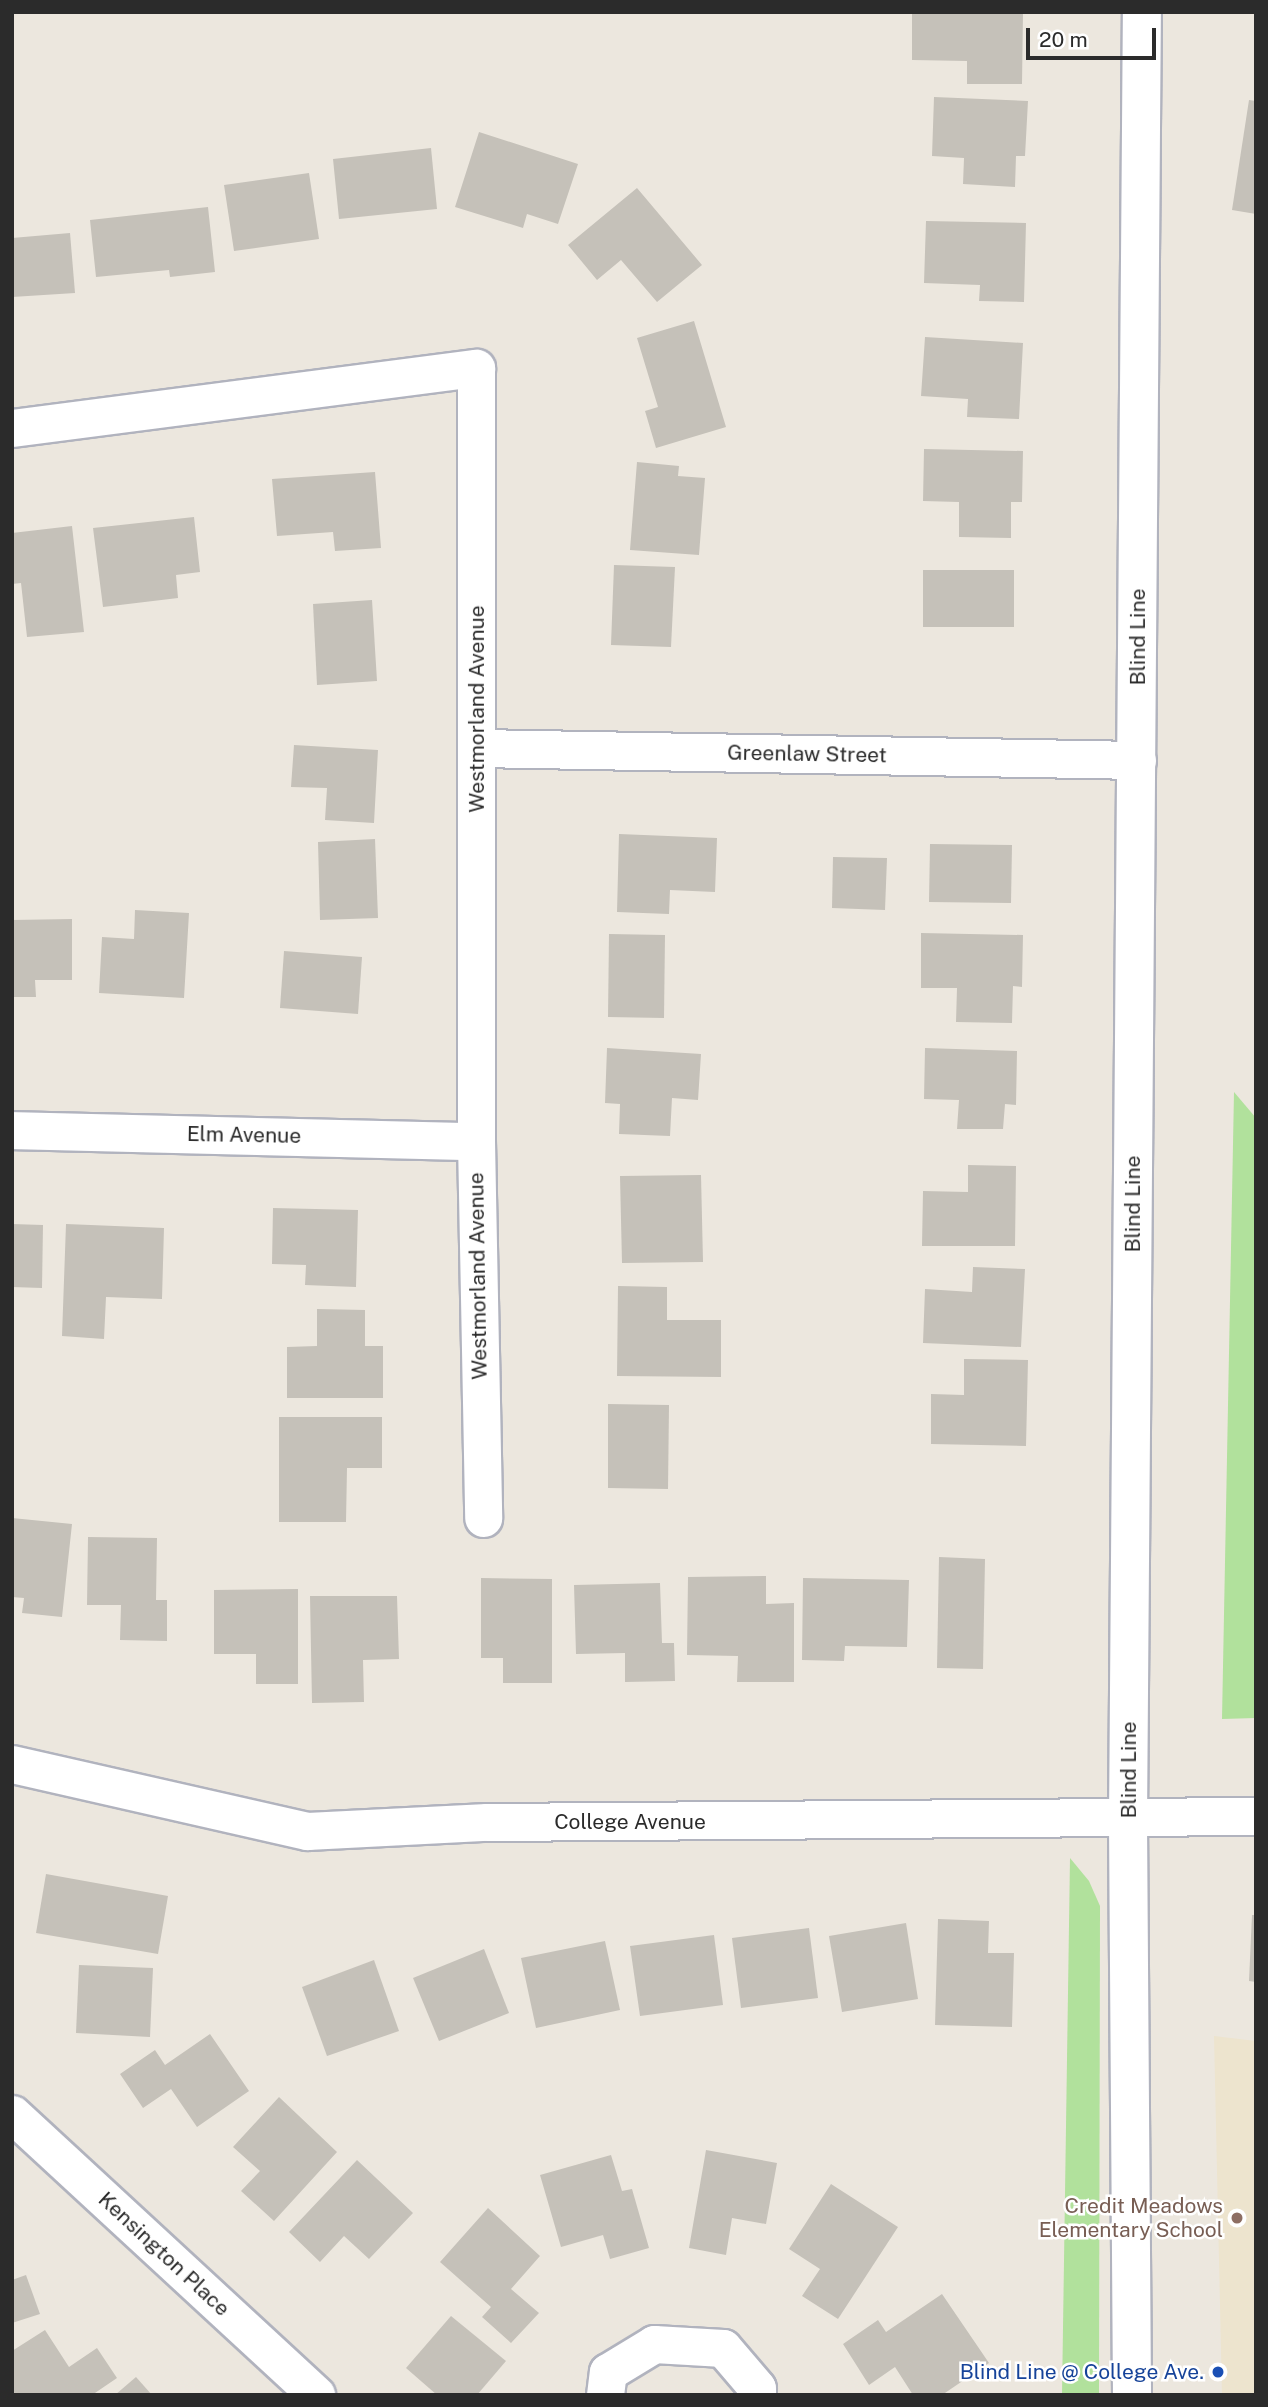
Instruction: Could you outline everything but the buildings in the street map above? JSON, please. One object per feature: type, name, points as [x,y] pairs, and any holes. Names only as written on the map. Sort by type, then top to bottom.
[{"type":"street","name":"Blind Line","points":[[1132,2395],[1128,1821],[1142,12]]},
{"type":"street","name":"Westmorland Avenue","points":[[12,428],[476,368],[475,1141],[483,1518]]},
{"type":"street","name":"Greenlaw Street","points":[[477,748],[1137,760]]},
{"type":"street","name":"Elm Avenue","points":[[12,1129],[475,1141]]},
{"type":"street","name":"College Avenue","points":[[12,1764],[307,1831],[487,1822],[1128,1821],[1256,1816]]},
{"type":"street","name":"Kensington Place","points":[[12,2114],[316,2395]]},
{"type":"street","points":[[605,2395],[608,2372],[654,2344],[723,2348],[757,2388],[757,2395]]},
{"type":"shaded area","name":"Credit Meadows Elementary School","points":[[1214,2036],[1256,2041],[1256,2395],[1222,2395]]},
{"type":"green space","points":[[1234,1092],[1256,1118],[1256,1718],[1222,1719]]},
{"type":"green space","points":[[1070,1858],[1089,1881],[1100,1906],[1099,2395],[1062,2395]]},
{"type":"place","name":"Credit Meadows Elementary School","points":[[1237,2218]]},
{"type":"place","name":"Blind Line @ College Ave.","points":[[1218,2372]]}]
